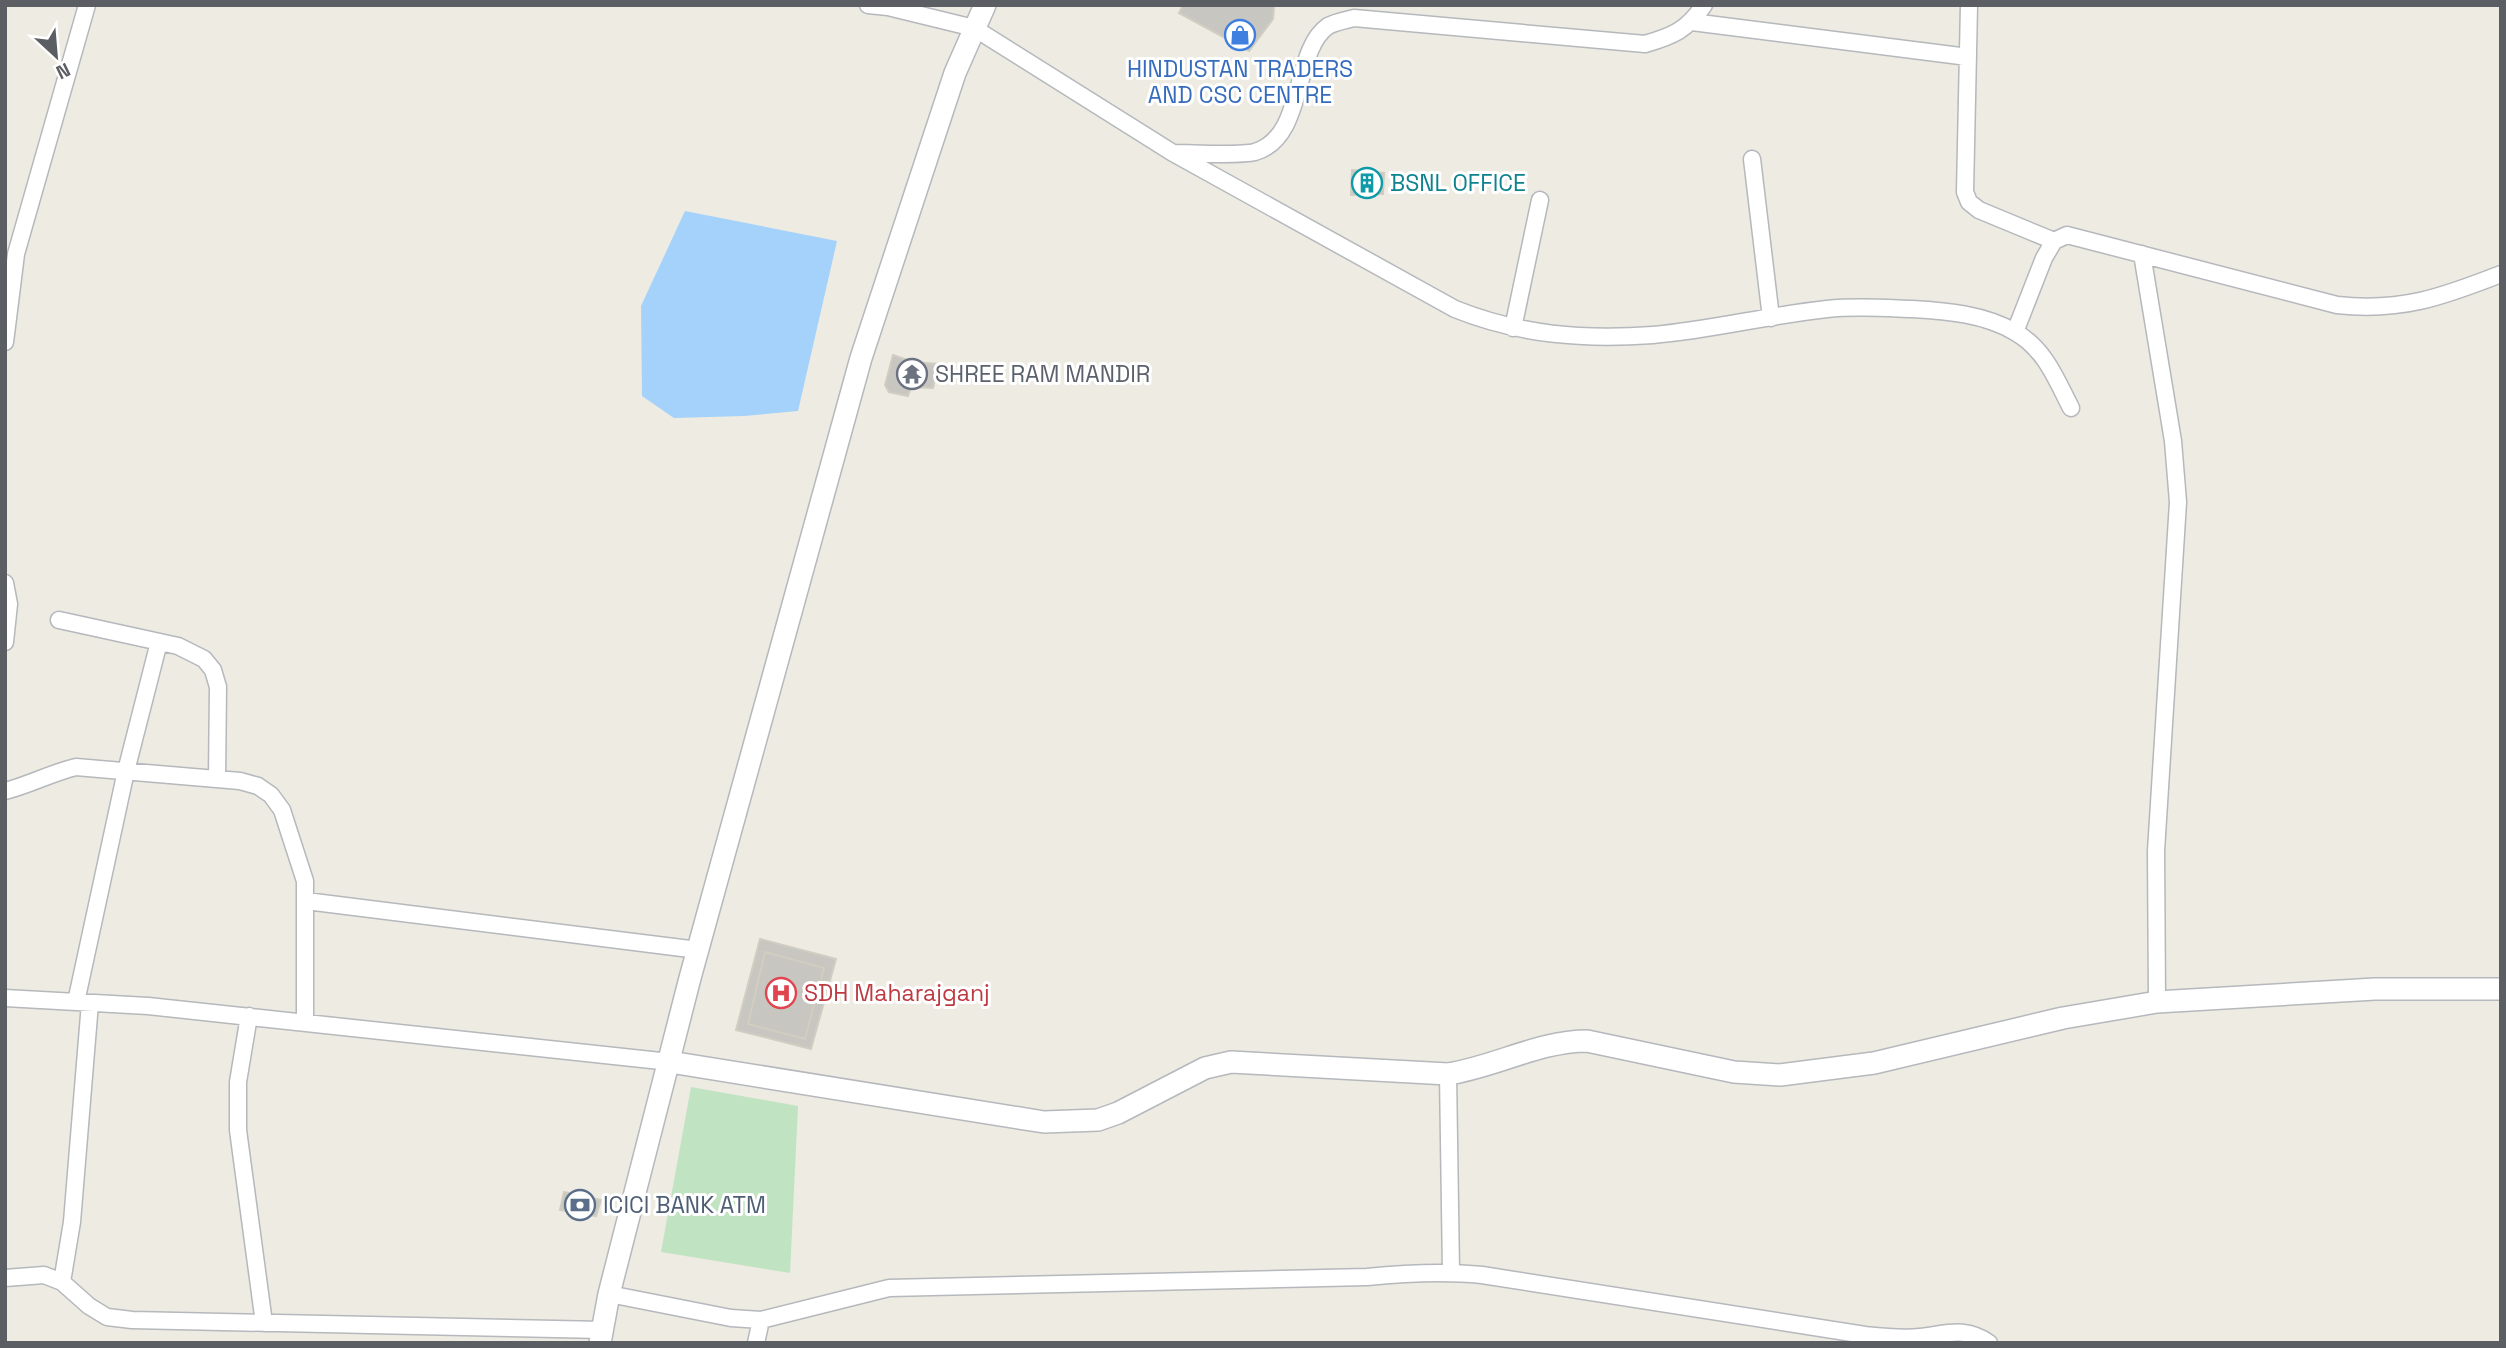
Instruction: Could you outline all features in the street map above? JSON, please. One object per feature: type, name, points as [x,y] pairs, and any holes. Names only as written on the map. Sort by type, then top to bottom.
[{"type":"street","points":[[5,342],[16,254],[87,5]]},
{"type":"street","points":[[868,5],[888,7],[974,28],[1173,153],[1455,309],[1513,328],[1575,337],[1656,335],[1825,309],[1871,306],[1949,311],[1990,321],[2015,332],[2034,345],[2047,361],[2071,408]]},
{"type":"street","points":[[5,1278],[44,1275],[62,1282],[89,1306],[107,1317],[132,1320],[601,1336],[609,1294],[698,950],[862,358],[955,73],[985,5]]},
{"type":"street","points":[[1173,153],[1253,152],[1272,144],[1285,127],[1313,46],[1328,26],[1354,18],[1645,44],[1671,37],[1692,22],[1704,5]]},
{"type":"street","points":[[1969,5],[1965,192],[1969,202],[1979,210],[2054,241]]},
{"type":"street","points":[[1692,22],[1968,57]]},
{"type":"street","points":[[1752,159],[1771,318]]},
{"type":"street","points":[[1513,328],[1540,200]]},
{"type":"street","points":[[2015,332],[2044,258],[2054,241],[2067,235],[2337,305],[2389,307],[2424,302],[2501,274]]},
{"type":"street","points":[[2142,254],[2177,473],[2178,502],[2156,851],[2157,1002]]},
{"type":"street","points":[[5,583],[9,604],[5,642]]},
{"type":"street","points":[[59,620],[159,642],[192,651],[204,659],[213,670],[218,687],[216,779]]},
{"type":"street","points":[[62,1282],[72,1222],[83,1002],[126,771],[159,642]]},
{"type":"street","points":[[5,791],[76,767],[240,780],[258,786],[271,795],[282,810],[305,881],[305,1022]]},
{"type":"street","points":[[306,901],[698,950]]},
{"type":"street","points":[[5,998],[148,1006],[670,1062],[1044,1122],[1077,1122],[1098,1120],[1118,1113],[1205,1068],[1231,1062],[1448,1074],[1471,1070],[1547,1046],[1587,1041],[1734,1072],[1756,1075],[1806,1073],[1874,1063],[2063,1018],[2157,1002],[2375,989],[2501,989]]},
{"type":"street","points":[[249,1016],[238,1082],[238,1130],[264,1323]]},
{"type":"street","points":[[1448,1074],[1451,1272]]},
{"type":"street","points":[[609,1294],[732,1318],[761,1320],[889,1288],[1367,1277],[1415,1272],[1451,1272],[1865,1335],[1892,1338],[1972,1332],[1989,1343]]},
{"type":"street","points":[[756,1343],[761,1320]]},
{"type":"green space","points":[[691,1087],[798,1106],[790,1273],[661,1252]]},
{"type":"water","points":[[685,211],[837,241],[798,411],[674,418],[642,396],[641,306]]},
{"type":"building","name":"HINDUSTAN TRADERS AND CSC CENTRE","points":[[1183,5],[1273,5],[1273,19],[1249,51],[1179,13]]},
{"type":"building","name":"BSNL OFFICE","points":[[1352,170],[1384,173],[1383,194],[1351,195]]},
{"type":"building","name":"SHREE RAM MANDIR","points":[[893,355],[913,362],[938,364],[933,388],[911,387],[908,396],[889,392],[885,385]]},
{"type":"building","points":[[760,939],[836,959],[811,1049],[736,1030]]},
{"type":"building","points":[[765,952],[824,968],[805,1039],[748,1024]]},
{"type":"building","name":"ICICI BANK ATM","points":[[564,1192],[601,1200],[596,1216],[560,1210]]},
{"type":"place","name":"HINDUSTAN TRADERS AND CSC CENTRE","points":[[1240,35]]},
{"type":"place","name":"BSNL OFFICE","points":[[1367,183]]},
{"type":"place","name":"SHREE RAM MANDIR","points":[[912,374]]},
{"type":"place","name":"SDH Maharajganj","points":[[781,993]]},
{"type":"place","name":"ICICI BANK ATM","points":[[580,1205]]}]
